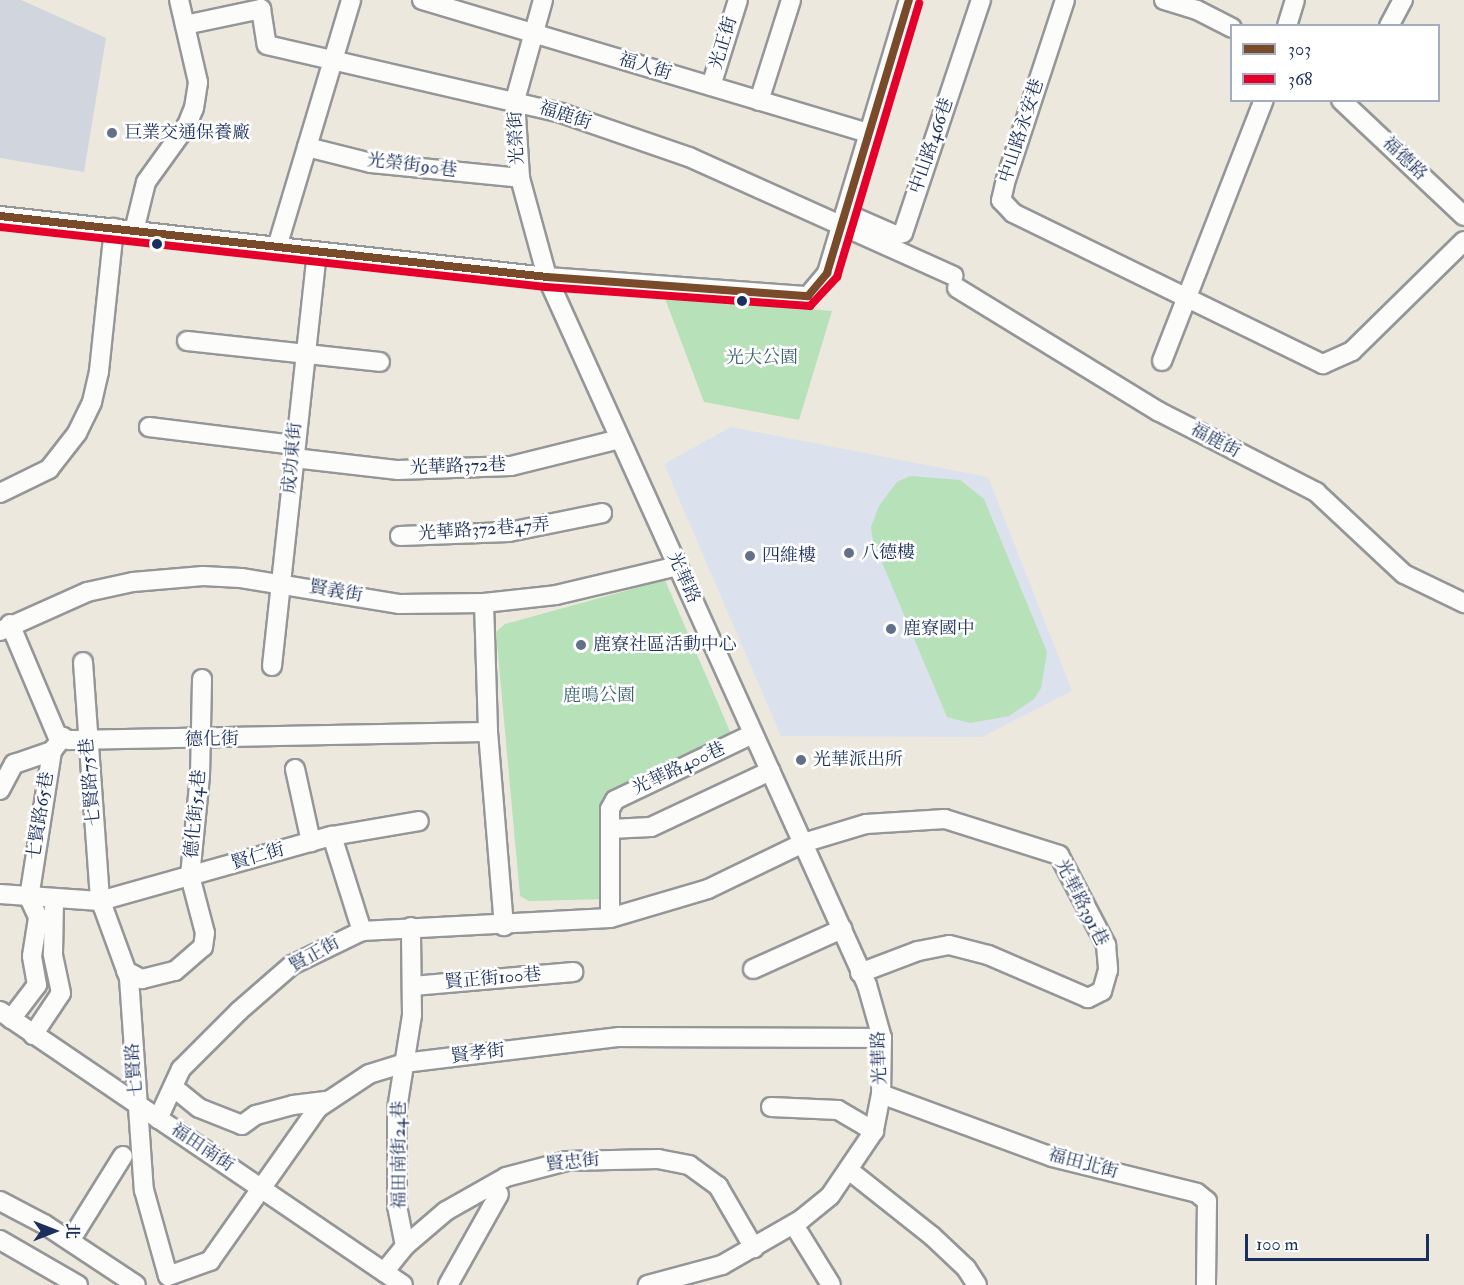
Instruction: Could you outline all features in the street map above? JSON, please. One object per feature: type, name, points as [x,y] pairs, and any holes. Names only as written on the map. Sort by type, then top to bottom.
[{"type":"street","points":[[134,231],[146,182],[187,125],[194,108],[198,82],[179,0]]},
{"type":"street","points":[[277,247],[351,0]]},
{"type":"street","name":"福人街","points":[[422,0],[869,134]]},
{"type":"street","name":"光榮街","points":[[543,0],[515,100],[520,178],[547,277]]},
{"type":"street","name":"光正街","points":[[711,86],[738,0]]},
{"type":"street","points":[[759,101],[791,0]]},
{"type":"street","points":[[0,216],[547,277],[808,296],[827,273],[909,0]]},
{"type":"street","name":"中山路466巷","points":[[843,220],[895,235],[903,233],[981,0]]},
{"type":"street","name":"中山路永安巷","points":[[1065,0],[1001,200],[1013,213],[1323,364],[1352,351],[1464,241]]},
{"type":"street","points":[[1164,0],[1197,10],[1230,27]]},
{"type":"street","points":[[1288,24],[1295,0]]},
{"type":"street","points":[[1390,24],[1403,0]]},
{"type":"street","name":"福鹿街","points":[[185,25],[261,9],[267,45],[515,100],[689,157],[843,220],[955,282],[1158,411],[1316,492],[1404,574],[1464,603]]},
{"type":"street","points":[[1162,361],[1263,102]]},
{"type":"street","name":"福德路","points":[[1346,102],[1464,216]]},
{"type":"street","name":"光榮街90巷","points":[[307,147],[371,163],[520,178]]},
{"type":"street","points":[[0,493],[49,469],[77,433],[92,402],[99,371],[114,228]]},
{"type":"street","name":"成功東街","points":[[272,666],[316,251]]},
{"type":"street","name":"光華路","points":[[547,277],[842,929],[882,1038],[881,1094],[874,1131],[850,1171],[830,1196],[794,1225],[722,1265],[648,1285]]},
{"type":"street","points":[[188,341],[380,362]]},
{"type":"street","name":"光華路372巷","points":[[149,427],[398,470],[512,466],[620,439]]},
{"type":"street","name":"光華路372巷47弄","points":[[400,536],[509,532],[602,513]]},
{"type":"street","name":"賢義街","points":[[5,628],[87,592],[133,582],[203,576],[280,582],[400,604],[484,603],[556,595],[678,566]]},
{"type":"street","points":[[484,603],[488,732],[504,926]]},
{"type":"street","points":[[0,790],[14,764],[57,744],[57,735],[5,628]]},
{"type":"street","name":"七賢路75巷","points":[[83,662],[100,901]]},
{"type":"street","name":"德化街54巷","points":[[126,971],[142,979],[175,971],[203,946],[205,933],[190,876],[201,740],[202,679]]},
{"type":"street","name":"德化街","points":[[57,744],[488,732]]},
{"type":"street","name":"光華路400巷","points":[[610,918],[610,809],[615,800],[753,734]]},
{"type":"street","name":"七賢路65巷","points":[[29,898],[57,744]]},
{"type":"street","points":[[295,769],[311,842]]},
{"type":"street","points":[[610,829],[651,827],[770,771]]},
{"type":"street","name":"光華路391巷","points":[[803,843],[866,824],[945,819],[1059,855],[1106,945],[1108,970],[1102,991],[1088,998],[988,955],[949,945],[918,951],[860,973]]},
{"type":"street","name":"賢仁街","points":[[100,901],[332,836],[419,820]]},
{"type":"street","points":[[332,836],[362,931]]},
{"type":"street","name":"賢正街","points":[[158,1119],[181,1069],[239,1011],[292,965],[362,931],[411,927],[504,926],[610,918],[708,888],[803,843]]},
{"type":"street","points":[[0,894],[54,900],[100,901]]},
{"type":"street","points":[[5,1015],[37,985],[32,957],[38,917],[29,898]]},
{"type":"street","points":[[33,1035],[61,993],[53,954],[54,900]]},
{"type":"street","name":"七賢路","points":[[100,901],[126,971],[144,1190],[164,1280]]},
{"type":"street","points":[[404,1063],[413,986],[411,927]]},
{"type":"street","points":[[753,969],[842,929]]},
{"type":"street","name":"賢正街100巷","points":[[413,986],[573,972]]},
{"type":"street","name":"福田南街","points":[[5,1015],[396,1281]]},
{"type":"street","name":"賢孝街","points":[[164,1280],[210,1261],[318,1108],[369,1074],[404,1063],[619,1037],[882,1038]]},
{"type":"street","name":"福田南街24巷","points":[[404,1063],[397,1109],[397,1206],[405,1246]]},
{"type":"street","points":[[173,1087],[199,1108],[242,1125],[256,1115],[293,1105],[328,1101]]},
{"type":"street","name":"福田北街","points":[[881,1094],[1052,1157],[1197,1193],[1207,1201],[1206,1285]]},
{"type":"street","points":[[771,1107],[838,1110],[874,1131]]},
{"type":"street","points":[[70,1241],[123,1156]]},
{"type":"street","name":"賢忠街","points":[[396,1281],[405,1246],[446,1211],[506,1177],[567,1161],[658,1159],[689,1166],[718,1186],[754,1248]]},
{"type":"street","points":[[850,1171],[932,1236],[966,1268],[976,1285]]},
{"type":"street","points":[[448,1285],[499,1194]]},
{"type":"street","points":[[0,1201],[70,1241],[136,1285]]},
{"type":"street","points":[[794,1225],[831,1285]]},
{"type":"street","points":[[0,1239],[78,1285]]},
{"type":"shaded area","name":"巨業交通保養廠","points":[[0,0],[21,0],[106,38],[84,172],[0,158]]},
{"type":"shaded area","name":"鹿寮國中","points":[[731,427],[988,477],[1072,691],[982,737],[781,736],[664,464]]},
{"type":"green space","name":"光大公園","points":[[664,296],[832,311],[799,420],[704,402]]},
{"type":"green space","points":[[910,476],[960,480],[984,499],[1047,652],[1041,688],[1034,699],[1009,716],[970,723],[947,717],[873,541],[871,527],[879,506],[897,482]]},
{"type":"green space","name":"鹿鳴公園","points":[[665,580],[732,736],[631,786],[612,816],[611,899],[529,901],[520,896],[496,632],[505,624]]},
{"type":"transit line","name":"303","points":[[0,216],[547,277],[808,296],[827,273],[909,0]]},
{"type":"transit line","name":"368","points":[[0,227],[546,287],[810,306],[837,277],[919,3]]},
{"type":"place","name":"巨業交通保養廠","points":[[112,133]]},
{"type":"place","name":"八德樓","points":[[849,553]]},
{"type":"place","name":"四維樓","points":[[750,556]]},
{"type":"place","name":"鹿寮國中","points":[[891,629]]},
{"type":"place","name":"鹿寮社區活動中心","points":[[581,645]]},
{"type":"place","name":"光華派出所","points":[[801,760]]}]
